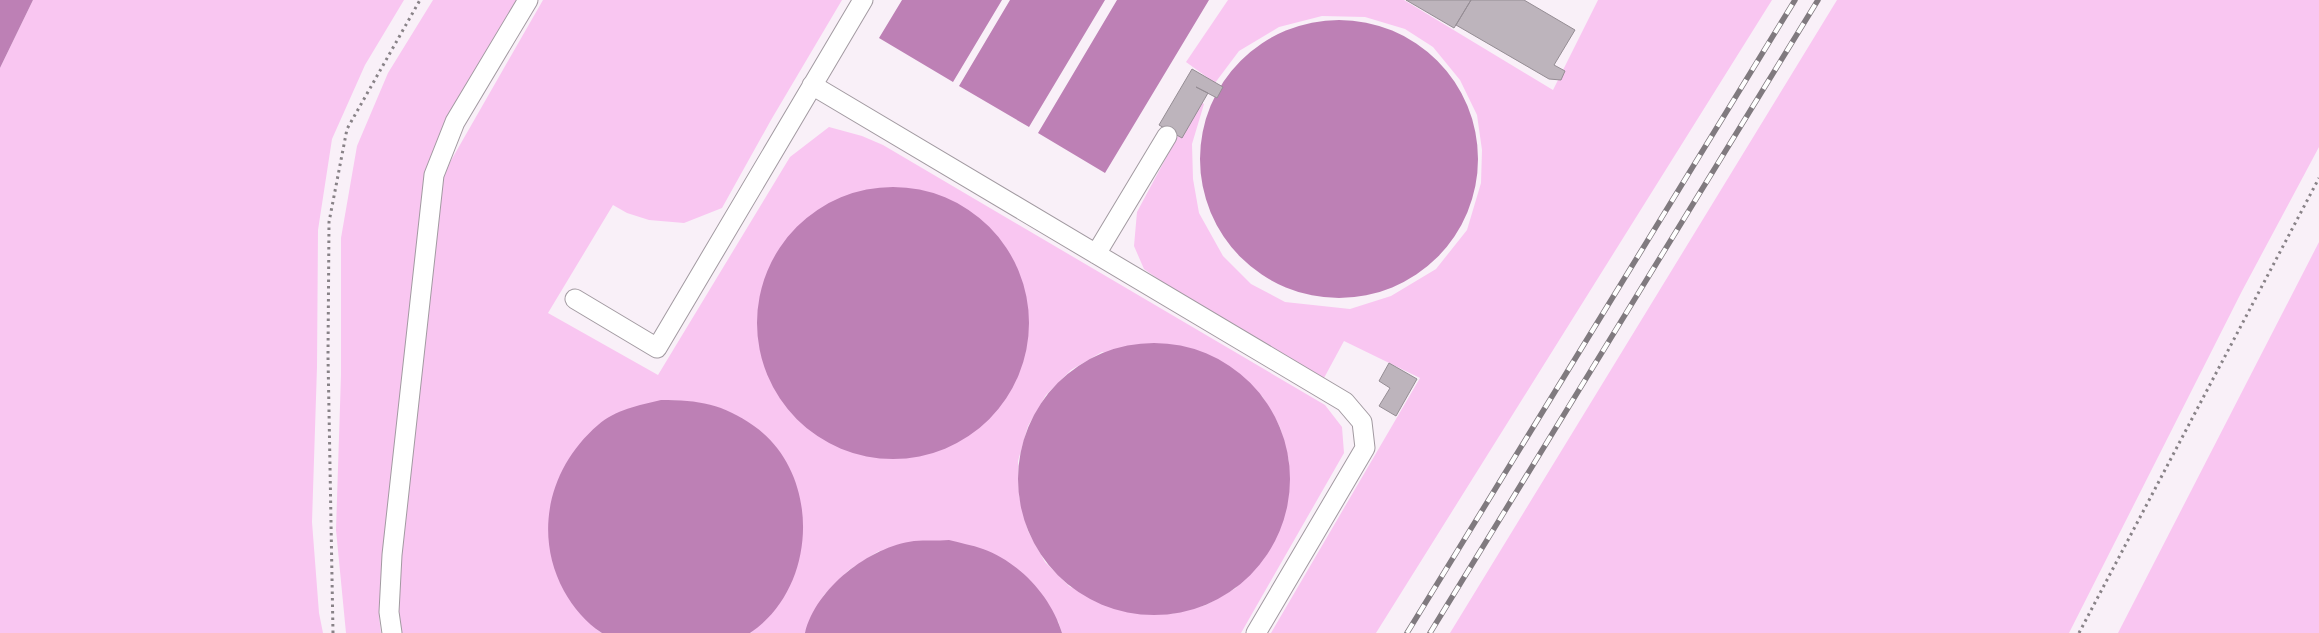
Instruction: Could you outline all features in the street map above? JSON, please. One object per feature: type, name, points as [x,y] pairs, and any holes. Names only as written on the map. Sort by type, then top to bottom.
[{"type":"lane","points":[[392,633],[388,612],[392,556],[434,175],[455,122],[528,0]]},
{"type":"lane","points":[[575,299],[657,348],[863,0]]},
{"type":"lane","points":[[812,85],[1345,402],[1362,422],[1365,448],[1256,633]]},
{"type":"lane","points":[[1096,254],[1167,136]]},
{"type":"path","points":[[333,633],[328,356],[329,222],[347,129],[420,0]]},
{"type":"path","points":[[2079,633],[2319,178]]},
{"type":"shaded area","points":[[0,0],[33,0],[0,68]]},
{"type":"shaded area","points":[[33,0],[404,0],[365,65],[332,139],[318,230],[317,367],[312,522],[319,613],[323,633],[0,633],[0,68]]},
{"type":"shaded area","points":[[433,0],[519,0],[430,163],[420,214],[379,616],[381,633],[346,633],[336,530],[341,375],[341,238],[357,146],[388,73]]},
{"type":"shaded area","points":[[543,0],[842,0],[771,120],[722,208],[684,223],[649,220],[627,213],[613,205],[548,313],[658,375],[790,157],[829,127],[862,136],[883,145],[1325,405],[1342,427],[1344,453],[1241,633],[1062,633],[1058,621],[879,551],[849,570],[824,595],[805,633],[750,633],[752,632],[779,451],[752,426],[726,411],[698,403],[661,400],[596,629],[602,633],[398,633],[396,608],[412,458],[434,201],[445,171]],"holes":[[[1102,352],[1262,396],[1280,427],[1289,461],[1236,588],[1206,605],[1171,614],[1070,587],[1045,562],[1028,531],[1019,496],[1018,461],[1028,426],[1046,395],[1071,370]]]},
{"type":"shaded area","points":[[902,0],[1002,0],[953,82],[879,38]]},
{"type":"shaded area","points":[[1010,0],[1105,0],[1029,127],[959,86]]},
{"type":"shaded area","points":[[1117,0],[1209,0],[1105,173],[1038,133]]},
{"type":"shaded area","points":[[1228,0],[1404,0],[1553,90],[1598,0],[1772,0],[1376,633],[1271,633],[1420,378],[1344,341],[1324,378],[1175,291],[1144,269],[1134,246],[1137,212],[1197,100],[1204,104],[1192,144],[1193,179],[1199,213],[1223,256],[1251,284],[1285,302],[1350,309],[1391,296],[1436,269],[1467,230],[1481,183],[1482,150],[1477,115],[1460,80],[1433,47],[1405,29],[1365,17],[1322,16],[1279,27],[1239,51],[1215,83],[1186,62]]},
{"type":"shaded area","points":[[1837,0],[2319,0],[2319,147],[2242,291],[2069,633],[1450,633]]},
{"type":"shaded area","points":[[1353,20],[1392,30],[1405,36],[1427,51],[1447,71],[1462,93],[1468,106],[1476,132],[1478,159],[1476,186],[1462,225],[1447,247],[1427,267],[1405,282],[1366,296],[1325,298],[1286,288],[1273,282],[1251,267],[1231,247],[1216,225],[1202,186],[1200,145],[1210,106],[1216,93],[1231,71],[1251,51],[1273,36],[1312,22]]},
{"type":"shaded area","points":[[880,187],[906,187],[933,192],[957,203],[980,218],[998,236],[1013,259],[1024,283],[1029,310],[1027,350],[1019,375],[998,410],[980,428],[957,443],[933,454],[906,459],[880,459],[853,454],[829,443],[806,428],[788,410],[773,387],[762,363],[757,336],[757,310],[762,283],[773,259],[788,236],[806,218],[829,203],[853,192]]},
{"type":"shaded area","points":[[2319,242],[2319,633],[2118,633]]},
{"type":"shaded area","points":[[1154,343],[1193,349],[1218,359],[1250,383],[1267,404],[1279,427],[1287,453],[1290,479],[1284,518],[1274,543],[1250,575],[1229,592],[1206,604],[1180,612],[1154,615],[1115,609],[1090,599],[1058,575],[1041,554],[1029,531],[1021,505],[1018,479],[1024,440],[1034,415],[1058,383],[1079,366],[1102,354],[1128,346]]},
{"type":"shaded area","points":[[661,400],[699,402],[721,408],[743,419],[754,426],[776,447],[792,472],[801,501],[803,531],[799,560],[789,588],[772,613],[750,633],[602,633],[585,620],[576,609],[564,591],[555,569],[549,547],[548,525],[551,502],[558,481],[568,461],[581,442],[598,425],[612,415]]},
{"type":"shaded area","points":[[949,540],[983,549],[1009,562],[1032,582],[1042,594],[1057,619],[1062,633],[805,633],[811,616],[820,600],[847,572],[863,561],[897,545],[914,541]]},
{"type":"building","points":[[1406,0],[1471,0],[1454,28]]},
{"type":"building","points":[[1471,0],[1524,0],[1575,30],[1554,65],[1565,71],[1561,80],[1549,79],[1456,25]]},
{"type":"building","points":[[1192,69],[1223,87],[1217,98],[1208,93],[1182,138],[1159,125]]},
{"type":"building","points":[[1389,363],[1417,379],[1396,416],[1379,406],[1390,388],[1379,381]]},
{"type":"railway","points":[[1407,633],[1795,0]]},
{"type":"railway","points":[[1430,633],[1818,0]]}]
